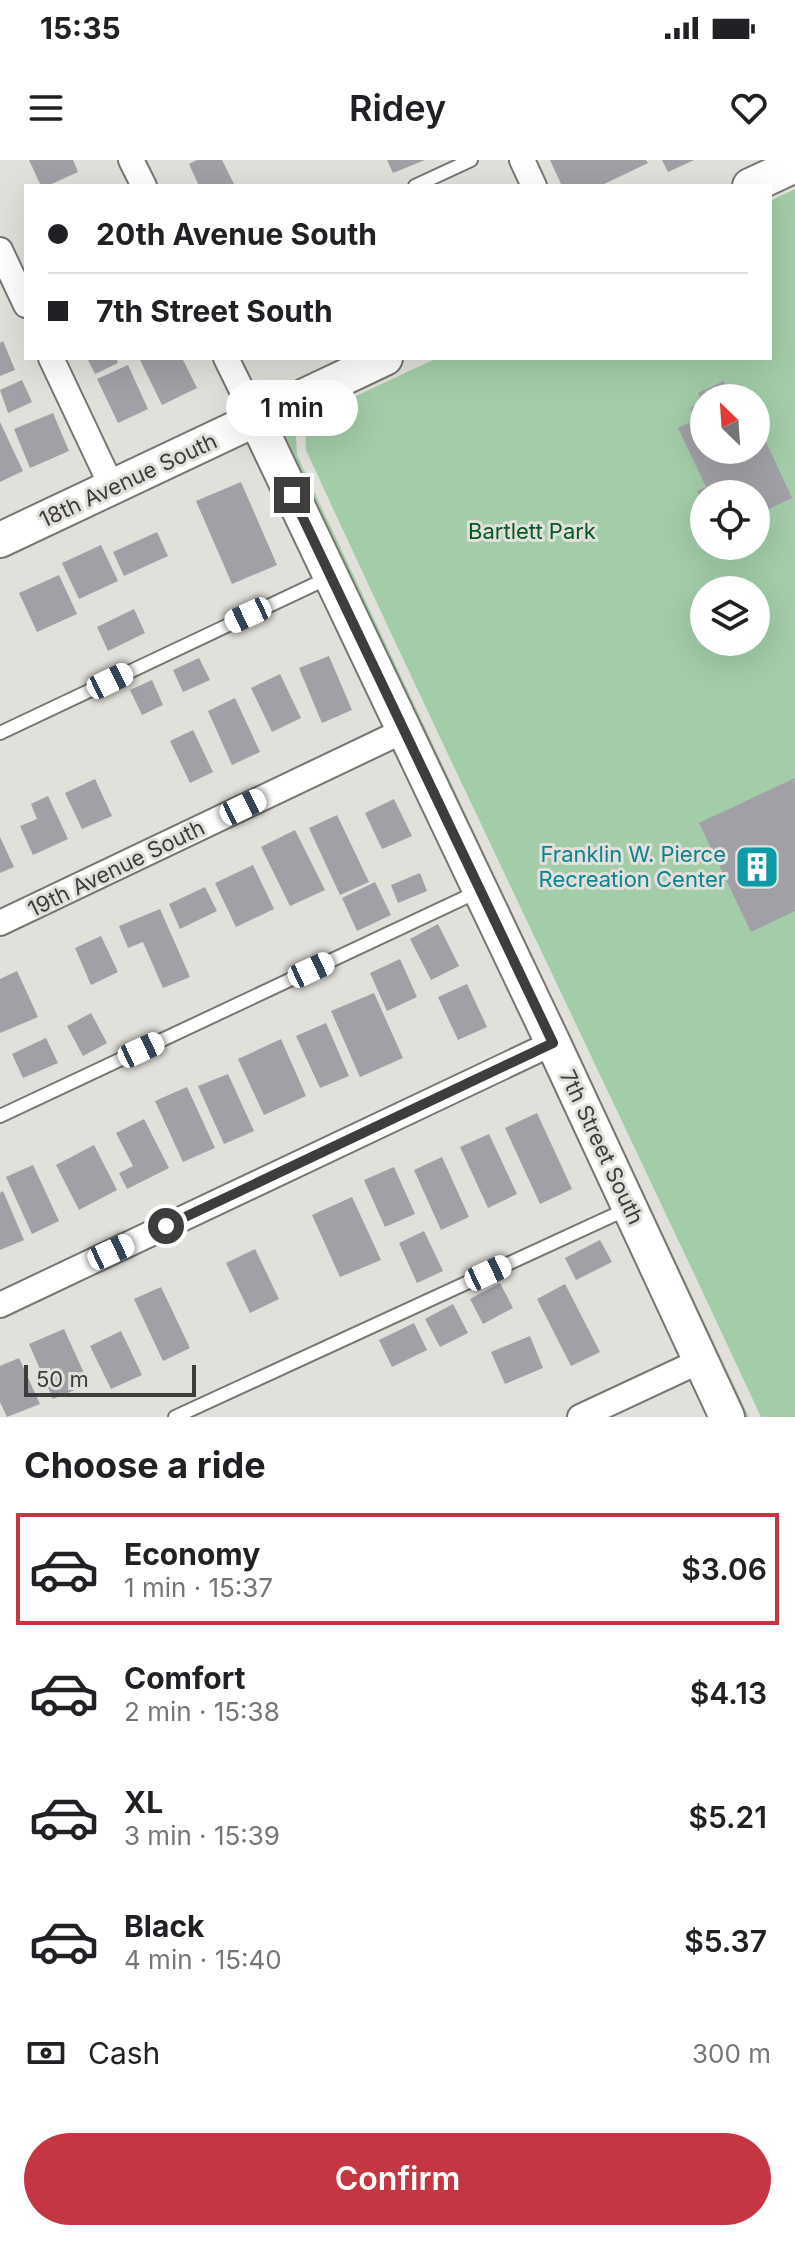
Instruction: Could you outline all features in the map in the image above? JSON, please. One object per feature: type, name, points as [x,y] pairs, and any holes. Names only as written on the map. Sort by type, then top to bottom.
[{"type":"street","points":[[131,160],[143,184]]},
{"type":"street","points":[[522,160],[533,184]]},
{"type":"street","points":[[754,184],[795,165]]},
{"type":"street","points":[[0,250],[24,301]]},
{"type":"street","points":[[52,360],[112,487]]},
{"type":"street","name":"7th Street South","points":[[227,360],[481,890],[727,1417]]},
{"type":"street","name":"18th Avenue South","points":[[0,540],[381,360]]},
{"type":"street","name":"19th Avenue South","points":[[0,923],[405,730]]},
{"type":"street","points":[[0,1305],[553,1043]]},
{"type":"street","points":[[580,1417],[700,1361]]},
{"type":"lane","points":[[419,184],[471,160]]},
{"type":"lane","points":[[0,733],[331,576]]},
{"type":"lane","points":[[0,1116],[481,890]]},
{"type":"lane","points":[[175,1417],[629,1207]]},
{"type":"green space","name":"Bartlett Park","points":[[795,189],[795,1417],[761,1417],[306,450],[305,420],[433,360],[772,360],[772,200]]},
{"type":"green space","points":[[295,421],[297,455],[749,1417],[740,1417],[275,430]]},
{"type":"building","points":[[29,160],[73,160],[78,172],[51,184],[40,184]]},
{"type":"building","points":[[197,160],[222,160],[234,184],[198,184],[189,164]]},
{"type":"building","points":[[387,160],[425,160],[393,173]]},
{"type":"building","points":[[550,160],[646,160],[648,163],[604,184],[561,184]]},
{"type":"building","points":[[662,160],[694,160],[668,172]]},
{"type":"building","points":[[3,341],[15,370],[0,376],[0,343]]},
{"type":"building","points":[[88,360],[117,360],[118,363],[95,374]]},
{"type":"building","points":[[140,360],[183,360],[197,388],[162,405]]},
{"type":"building","points":[[128,365],[148,409],[118,423],[97,379]]},
{"type":"building","points":[[22,380],[32,402],[8,413],[0,390]]},
{"type":"building","points":[[53,413],[69,451],[30,468],[14,429]]},
{"type":"building","points":[[0,422],[23,471],[0,482]]},
{"type":"building","points":[[690,422],[690,453],[678,428]]},
{"type":"building","points":[[770,450],[792,498],[770,508],[770,480],[703,480],[695,464],[770,464]]},
{"type":"building","points":[[241,482],[277,565],[232,584],[196,501]]},
{"type":"building","points":[[157,532],[168,556],[124,576],[113,552]]},
{"type":"building","points":[[101,545],[118,581],[79,599],[62,563]]},
{"type":"building","points":[[59,575],[77,614],[37,632],[19,593]]},
{"type":"building","points":[[134,609],[145,633],[108,651],[97,627]]},
{"type":"building","points":[[329,656],[352,710],[322,723],[299,668]]},
{"type":"building","points":[[199,658],[210,680],[183,692],[173,670]]},
{"type":"building","points":[[280,674],[301,718],[272,732],[251,688]]},
{"type":"building","points":[[152,680],[163,705],[142,715],[130,690]]},
{"type":"building","points":[[235,698],[260,752],[232,765],[208,711]]},
{"type":"building","points":[[193,730],[213,772],[190,783],[170,741]]},
{"type":"building","name":"Franklin W. Pierce Recreation Center","points":[[795,778],[795,911],[751,932],[699,823]]},
{"type":"building","points":[[95,779],[112,816],[82,829],[65,793]]},
{"type":"building","points":[[48,796],[68,839],[33,855],[20,826],[37,819],[31,804]]},
{"type":"building","points":[[394,799],[412,836],[382,849],[365,813]]},
{"type":"building","points":[[337,815],[369,882],[340,895],[309,828]]},
{"type":"building","points":[[295,830],[325,890],[290,906],[261,847]]},
{"type":"building","points":[[0,837],[14,867],[0,873]]},
{"type":"building","points":[[253,865],[274,909],[236,927],[215,883]]},
{"type":"building","points":[[420,873],[427,891],[398,903],[391,885]]},
{"type":"building","points":[[375,882],[391,915],[357,931],[342,898]]},
{"type":"building","points":[[205,887],[217,911],[180,929],[169,904]]},
{"type":"building","points":[[160,909],[190,977],[163,988],[143,942],[128,948],[119,926]]},
{"type":"building","points":[[438,924],[459,966],[431,980],[410,939]]},
{"type":"building","points":[[101,936],[118,972],[91,985],[75,948]]},
{"type":"building","points":[[400,959],[417,997],[387,1011],[370,973]]},
{"type":"building","points":[[17,971],[38,1017],[0,1033],[0,979]]},
{"type":"building","points":[[467,984],[487,1027],[458,1040],[438,997]]},
{"type":"building","points":[[374,993],[403,1058],[360,1077],[331,1011]]},
{"type":"building","points":[[91,1013],[107,1043],[83,1056],[67,1026]]},
{"type":"building","points":[[326,1023],[349,1076],[320,1088],[296,1036]]},
{"type":"building","points":[[46,1038],[58,1063],[23,1078],[12,1054]]},
{"type":"building","points":[[281,1039],[306,1096],[264,1115],[238,1059]]},
{"type":"building","points":[[228,1074],[254,1131],[224,1144],[198,1086]]},
{"type":"building","points":[[187,1087],[215,1148],[183,1162],[155,1101]]},
{"type":"building","points":[[537,1113],[572,1189],[540,1204],[505,1128]]},
{"type":"building","points":[[144,1119],[169,1168],[127,1189],[119,1173],[133,1166],[116,1133]]},
{"type":"building","points":[[489,1134],[517,1194],[488,1208],[460,1147]]},
{"type":"building","points":[[94,1145],[117,1190],[79,1210],[56,1165]]},
{"type":"building","points":[[442,1157],[469,1217],[441,1230],[414,1170]]},
{"type":"building","points":[[33,1165],[59,1221],[32,1234],[6,1177]]},
{"type":"building","points":[[394,1167],[415,1214],[385,1227],[364,1180]]},
{"type":"building","points":[[3,1191],[24,1240],[0,1250],[0,1193]]},
{"type":"building","points":[[352,1197],[381,1260],[340,1277],[312,1215]]},
{"type":"building","points":[[424,1231],[443,1271],[417,1283],[399,1243]]},
{"type":"building","points":[[600,1240],[612,1262],[576,1280],[565,1258]]},
{"type":"building","points":[[255,1249],[279,1299],[250,1313],[226,1263]]},
{"type":"building","points":[[500,1283],[513,1308],[483,1324],[470,1299]]},
{"type":"building","points":[[565,1284],[600,1352],[571,1366],[537,1299]]},
{"type":"building","points":[[161,1287],[190,1348],[163,1361],[134,1299]]},
{"type":"building","points":[[453,1304],[468,1333],[440,1347],[425,1319]]},
{"type":"building","points":[[414,1323],[427,1350],[392,1367],[379,1340]]},
{"type":"building","points":[[64,1329],[89,1384],[53,1399],[29,1344]]},
{"type":"building","points":[[121,1331],[142,1375],[111,1389],[90,1346]]},
{"type":"building","points":[[530,1336],[543,1368],[505,1384],[491,1352]]},
{"type":"building","points":[[19,1358],[40,1404],[7,1417],[0,1402],[0,1366]]},
{"type":"place","name":"Franklin W. Pierce Recreation Center","points":[[757,867]]},
{"type":"route","points":[[166,1226],[553,1043],[292,495]]}]
